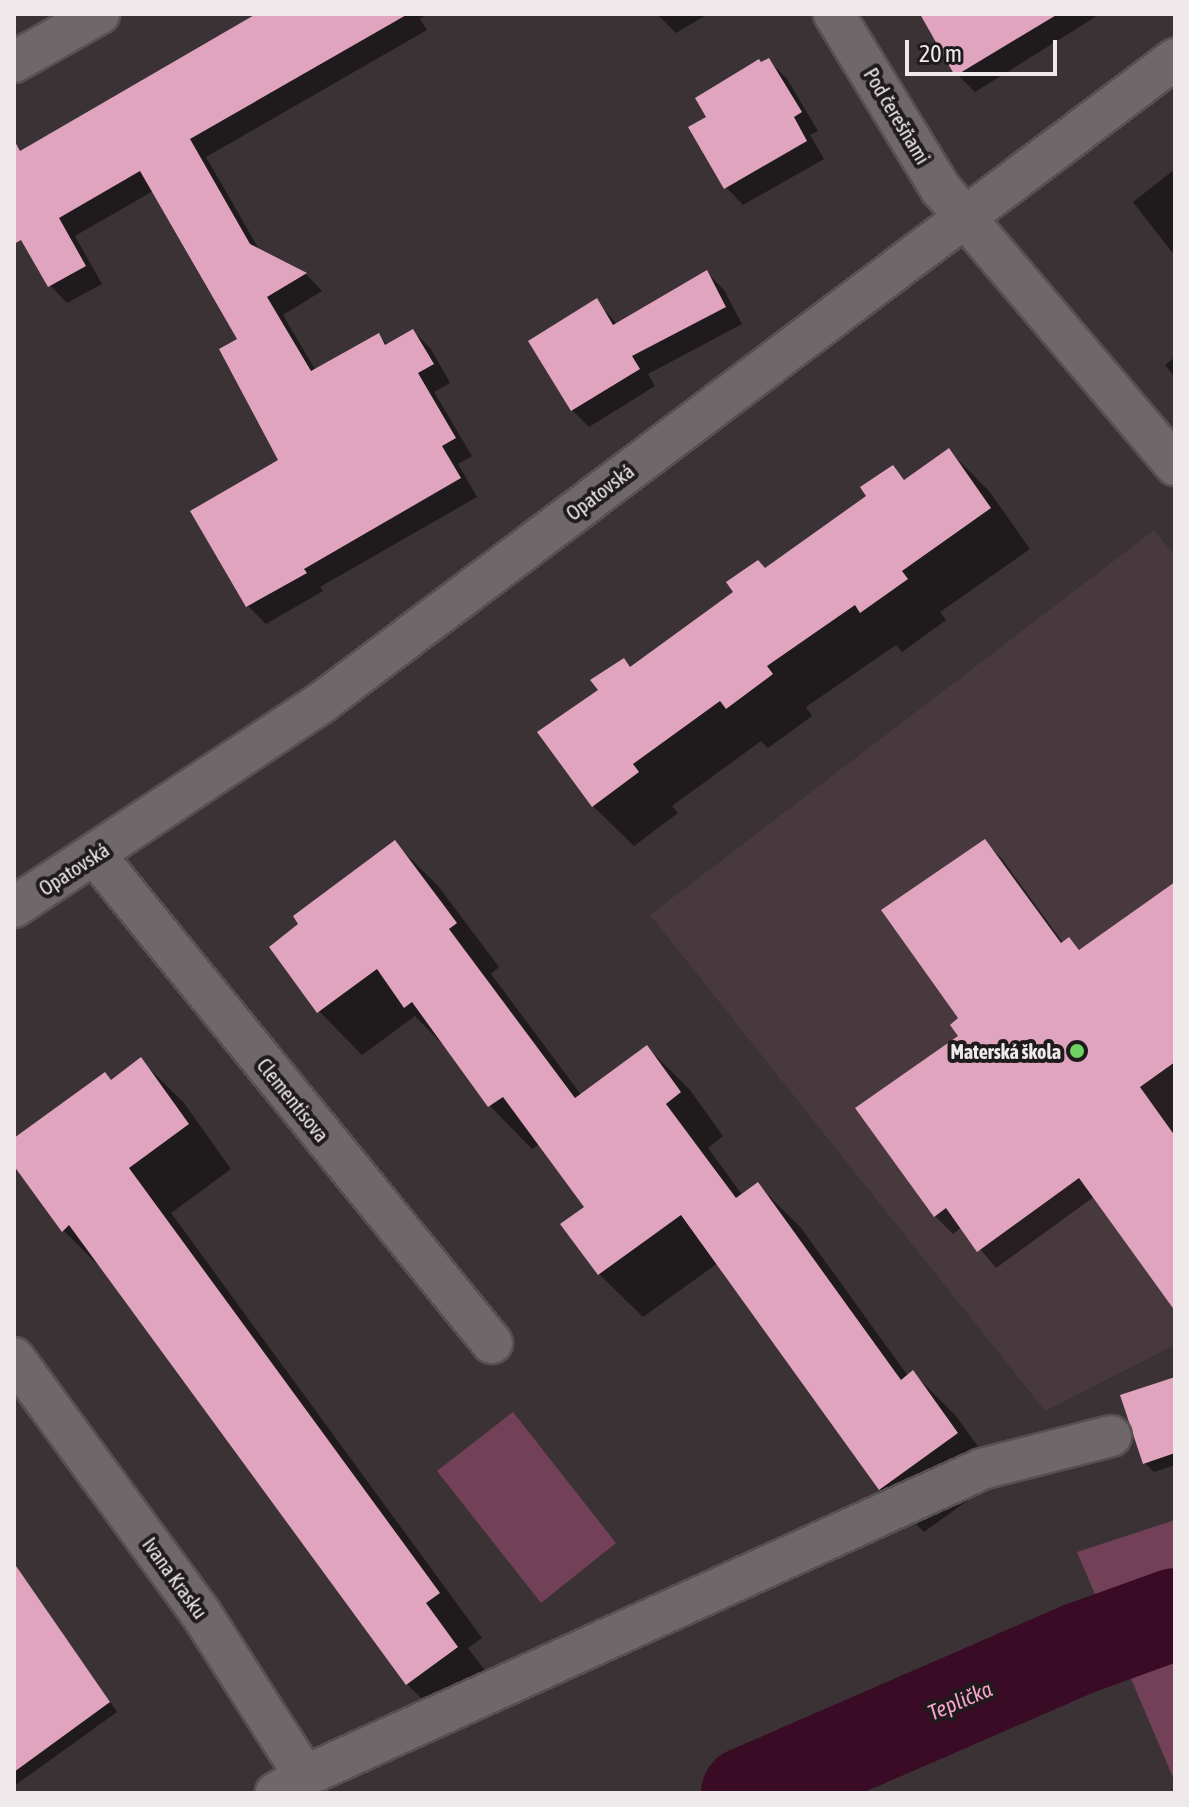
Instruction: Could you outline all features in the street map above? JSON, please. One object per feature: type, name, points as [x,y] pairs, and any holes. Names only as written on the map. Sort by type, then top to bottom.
[{"type":"street","points":[[14,62],[99,14]]},
{"type":"street","name":"Pod čerešňami","points":[[834,14],[941,189],[1175,465]]},
{"type":"street","name":"Opatovská","points":[[14,907],[321,703],[1175,59]]},
{"type":"street","name":"Clementisova","points":[[95,855],[492,1343]]},
{"type":"street","name":"Ivana Krasku","points":[[14,1358],[200,1612],[290,1785]]},
{"type":"street","points":[[290,1785],[982,1469],[1111,1436]]},
{"type":"shaded area","points":[[1154,530],[1175,556],[1175,1345],[1045,1411],[650,915]]},
{"type":"shaded area","points":[[513,1412],[616,1543],[541,1603],[437,1471]]},
{"type":"shaded area","points":[[1175,1520],[1175,1782],[1077,1552]]},
{"type":"building","points":[[256,14],[408,14],[190,139],[250,244],[307,273],[267,297],[311,371],[379,333],[385,345],[413,329],[434,364],[418,373],[456,438],[442,446],[461,478],[304,569],[307,573],[246,607],[190,511],[278,460],[219,349],[237,339],[140,171],[59,218],[86,266],[48,287],[21,240],[14,244],[14,140],[20,151]]},
{"type":"building","points":[[920,14],[1058,14],[955,76]]},
{"type":"building","points":[[769,58],[802,112],[794,117],[807,141],[724,189],[688,127],[706,117],[695,98],[759,59],[761,62]]},
{"type":"building","points":[[707,270],[726,307],[632,356],[640,369],[571,411],[528,341],[597,298],[613,325]]},
{"type":"building","points":[[949,448],[991,508],[902,571],[908,579],[860,613],[855,605],[767,666],[773,674],[726,709],[720,701],[633,764],[639,772],[592,807],[537,732],[598,690],[590,680],[624,658],[630,667],[733,592],[726,582],[758,560],[765,568],[866,496],[860,487],[893,465],[904,480]]},
{"type":"building","points":[[985,839],[1061,943],[1069,937],[1079,950],[1175,882],[1175,1062],[1140,1087],[1175,1136],[1175,1311],[1079,1178],[977,1252],[946,1208],[934,1217],[855,1108],[958,1036],[950,1025],[958,1018],[881,910]]},
{"type":"building","points":[[395,840],[457,923],[449,929],[575,1098],[647,1045],[681,1092],[666,1104],[736,1198],[758,1182],[901,1380],[913,1370],[958,1433],[879,1490],[681,1215],[598,1275],[560,1224],[584,1207],[503,1097],[488,1107],[412,1002],[404,1008],[377,969],[317,1013],[269,947],[298,924],[293,916]]},
{"type":"building","points":[[141,1057],[189,1124],[129,1168],[440,1593],[426,1603],[458,1647],[406,1685],[69,1225],[62,1232],[14,1166],[14,1138],[105,1072],[111,1080]]},
{"type":"building","points":[[1175,1377],[1175,1453],[1143,1464],[1120,1395]]},
{"type":"building","points":[[14,1563],[110,1702],[14,1772]]},
{"type":"waterway","name":"Teplička","points":[[747,1793],[1081,1648],[1175,1614]]},
{"type":"place","name":"Materská škola","points":[[1077,1051]]}]
